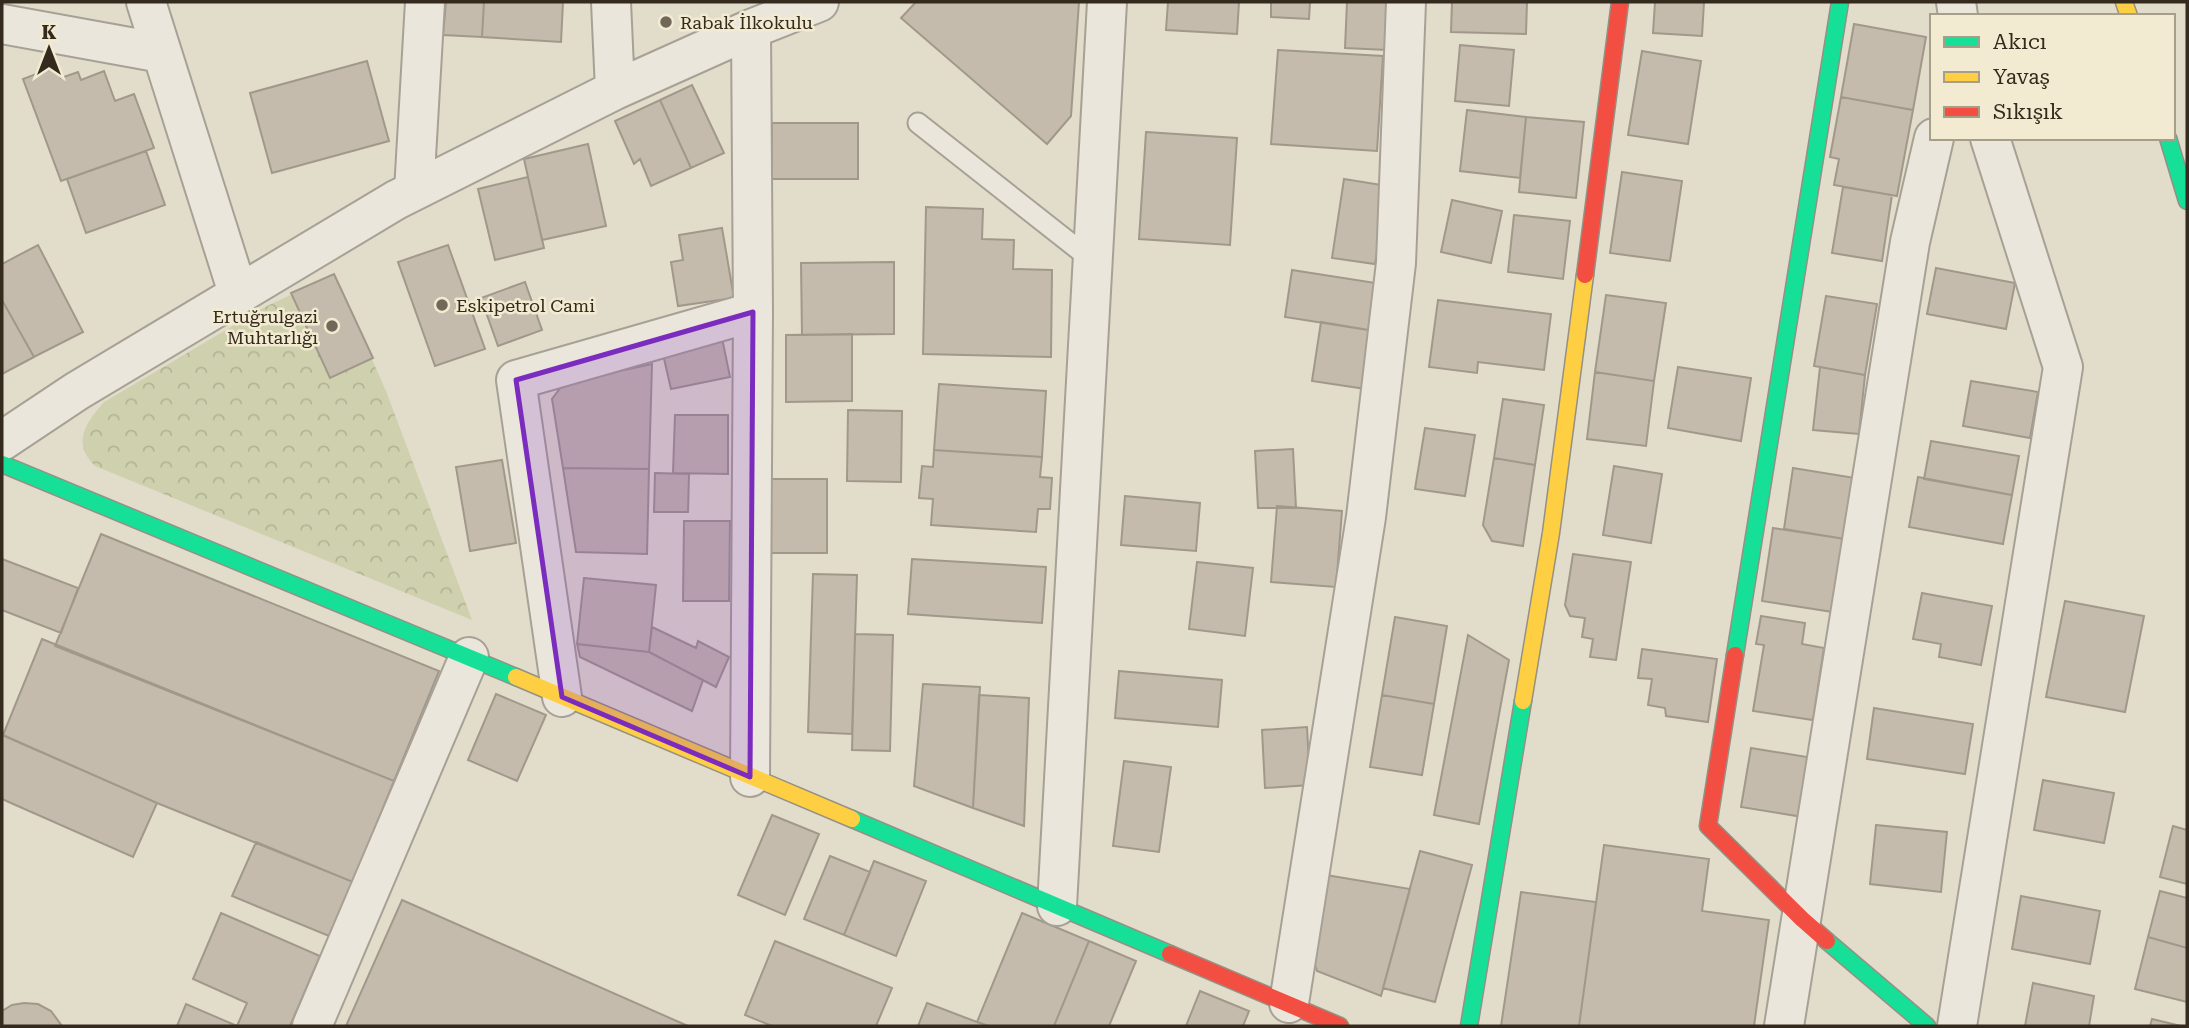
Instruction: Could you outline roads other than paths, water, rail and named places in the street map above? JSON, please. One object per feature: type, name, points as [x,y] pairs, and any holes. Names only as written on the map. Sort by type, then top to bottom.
[{"type":"main road","points":[[1469,1026],[1551,533],[1620,2]]},
{"type":"main road","points":[[1840,2],[1708,826],[1802,919],[1927,1026]]},
{"type":"main road","points":[[2169,140],[2187,201]]},
{"type":"main road","points":[[2,464],[469,657],[1340,1026]]},
{"type":"street","points":[[146,2],[238,293]]},
{"type":"street","points":[[414,191],[425,2]]},
{"type":"street","points":[[611,2],[615,90]]},
{"type":"street","points":[[2,441],[77,391],[238,293],[414,191],[615,90],[751,29],[819,2]]},
{"type":"street","points":[[1057,906],[1107,2]]},
{"type":"street","points":[[1289,1003],[1366,517],[1396,263],[1406,2]]},
{"type":"street","points":[[2,24],[162,53]]},
{"type":"street","points":[[750,777],[753,313],[751,29]]},
{"type":"street","points":[[1784,1026],[1910,242],[1934,140]]},
{"type":"street","points":[[1957,1026],[2063,367],[1991,140]]},
{"type":"street","points":[[562,697],[516,380],[753,313]]},
{"type":"street","points":[[312,1026],[469,657]]},
{"type":"lane","points":[[918,123],[1093,261]]},
{"type":"place","name":"Rabak İlkokulu","points":[[666,22]]},
{"type":"place","name":"Eskipetrol Cami","points":[[442,305]]},
{"type":"place","name":"Ertuğrulgazi Muhtarlığı","points":[[332,326]]}]
